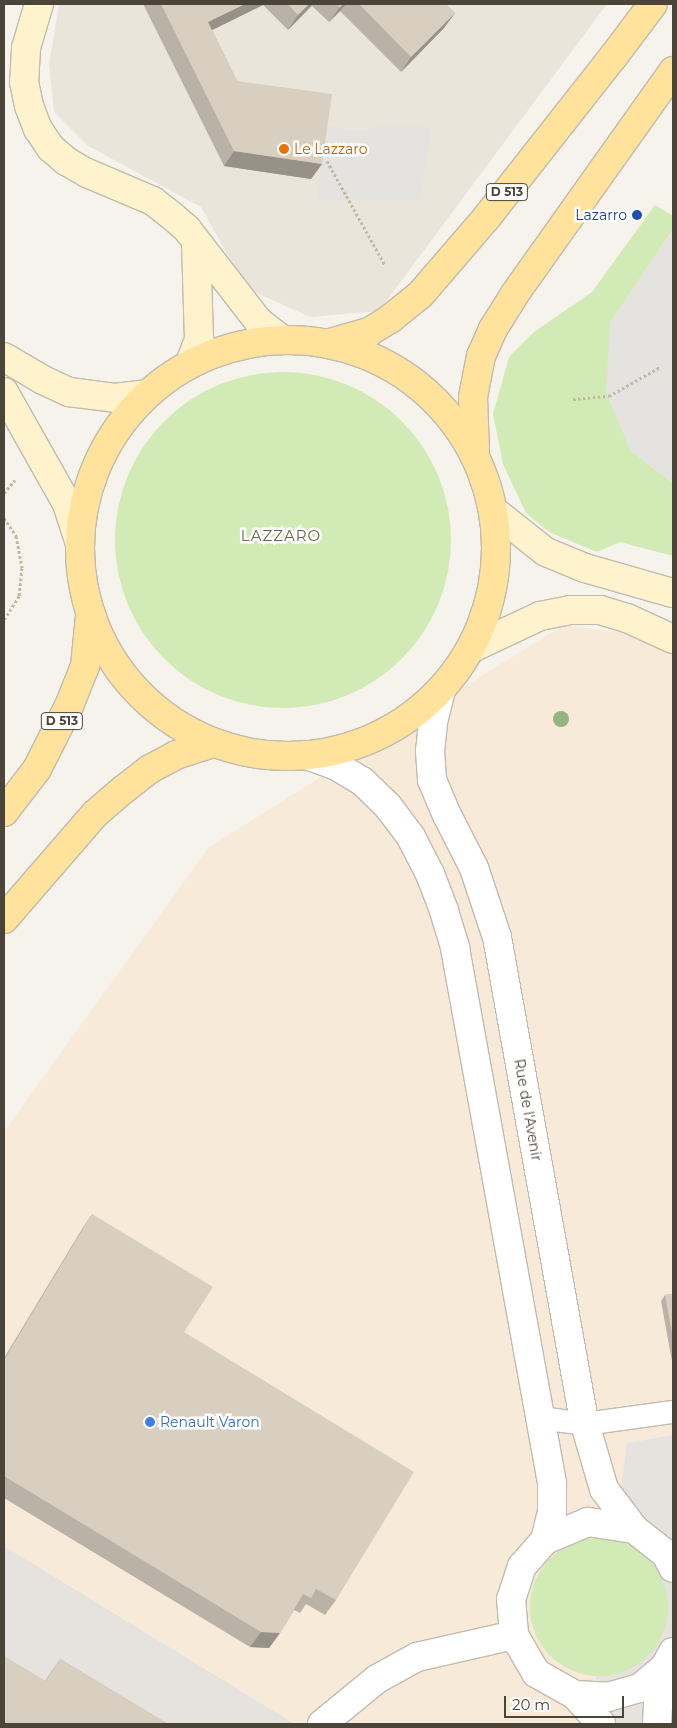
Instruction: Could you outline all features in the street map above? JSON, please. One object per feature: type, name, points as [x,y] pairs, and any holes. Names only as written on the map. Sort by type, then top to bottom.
[{"type":"main road","points":[[39,4],[26,48],[24,82],[28,106],[38,128],[51,148],[87,173],[153,201],[187,229],[258,321],[280,339]]},
{"type":"main road","name":"D 513","points":[[330,343],[369,332],[390,319],[420,295],[487,217],[653,4]]},
{"type":"main road","points":[[476,455],[450,415],[416,382],[375,358],[330,343],[280,339],[250,343],[219,351],[190,363],[146,394],[118,426],[97,462],[84,501],[79,542],[81,580],[90,616],[110,657],[138,693],[173,723],[214,743],[260,755],[307,755],[337,751],[366,741],[387,731],[419,711],[442,690],[472,648],[490,604],[497,558],[494,511],[476,455],[472,397],[481,356],[493,330],[514,295],[673,71]]},
{"type":"main road","points":[[190,363],[199,339],[196,242]]},
{"type":"main road","points":[[4,357],[43,380],[69,392],[115,398],[146,394]]},
{"type":"main road","points":[[4,392],[68,504],[79,542]]},
{"type":"main road","points":[[494,511],[546,552],[585,568],[673,593]]},
{"type":"main road","points":[[472,648],[540,616],[570,610],[600,610],[627,618],[673,639]]},
{"type":"main road","name":"D 513","points":[[4,812],[37,769],[69,706],[84,666],[90,616]]},
{"type":"main road","points":[[4,919],[96,814],[123,790],[150,769],[176,755],[214,743]]},
{"type":"street","name":"Rue de l'Avenir","points":[[442,690],[433,723],[430,751],[432,780],[447,815],[474,868],[498,937],[584,1424],[604,1489],[634,1529]]},
{"type":"street","points":[[307,755],[335,765],[362,781],[387,805],[411,838],[430,874],[444,911],[455,948],[552,1483],[552,1512],[545,1540]]},
{"type":"street","points":[[601,1724],[575,1695],[536,1673],[514,1634],[511,1599],[522,1566],[545,1540],[588,1522],[634,1529],[666,1554],[673,1568]]},
{"type":"street","points":[[322,1724],[377,1679],[416,1656],[514,1634]]},
{"type":"street","points":[[575,1695],[608,1697],[640,1688],[669,1660]]},
{"type":"street","points":[[657,1724],[658,1705],[669,1660]]},
{"type":"lane","points":[[540,1418],[584,1424],[673,1412]]},
{"type":"path","points":[[327,161],[385,265]]},
{"type":"path","points":[[573,399],[609,396],[660,367]]},
{"type":"path","points":[[4,493],[20,474]]},
{"type":"path","points":[[4,518],[16,536],[22,568],[19,596],[4,620]]},
{"type":"shaded area","points":[[59,4],[607,4],[379,311],[310,317],[246,288],[201,207],[88,146],[54,112],[49,65]]},
{"type":"shaded area","points":[[388,125],[431,127],[420,201],[317,200],[325,126],[359,131]]},
{"type":"shaded area","points":[[673,229],[673,483],[630,450],[606,392],[610,323]]},
{"type":"shaded area","points":[[563,625],[641,635],[673,654],[673,1435],[627,1443],[590,1724],[295,1724],[4,1546],[4,1132],[208,848]]},
{"type":"shaded area","points":[[673,1435],[673,1724],[590,1724],[627,1443]]},
{"type":"shaded area","points":[[4,1546],[295,1724],[4,1724]]},
{"type":"green space","points":[[655,205],[673,216],[673,229],[610,323],[630,450],[673,483],[673,556],[620,542],[597,552],[549,532],[526,513],[503,464],[493,414],[509,357],[534,332],[592,292]]},
{"type":"green space","points":[[266,372],[300,372],[347,384],[377,400],[413,433],[423,446],[439,476],[451,523],[451,557],[448,573],[439,604],[423,634],[390,670],[377,680],[347,696],[332,701],[300,708],[266,708],[219,696],[189,680],[153,647],[143,634],[127,604],[122,589],[115,557],[115,523],[127,476],[143,446],[176,410],[189,400],[219,384],[234,379]]},
{"type":"green space","points":[[599,1538],[625,1544],[648,1558],[662,1581],[668,1607],[662,1633],[648,1656],[625,1670],[599,1676],[573,1670],[550,1656],[536,1633],[530,1607],[536,1581],[550,1558],[573,1544]]},
{"type":"building","points":[[161,4],[245,4],[208,22],[237,81],[332,94],[322,164],[234,151]]},
{"type":"building","points":[[288,4],[309,4],[298,15]]},
{"type":"building","points":[[359,4],[445,4],[455,13],[411,57]]},
{"type":"building","name":"Renault Varon","points":[[92,1214],[213,1287],[184,1332],[414,1472],[336,1600],[316,1589],[311,1598],[303,1594],[280,1633],[261,1632],[4,1476],[4,1360]]},
{"type":"building","points":[[673,1294],[673,1338],[665,1295]]},
{"type":"building","points":[[4,1656],[46,1681],[60,1659],[168,1724],[4,1724]]},
{"type":"place","name":"Le Lazzaro","points":[[284,149]]},
{"type":"place","name":"Lazarro","points":[[637,215]]},
{"type":"place","name":"Renault Varon","points":[[150,1422]]},
{"type":"district","name":"LAZZARO","points":[[281,536]]}]
